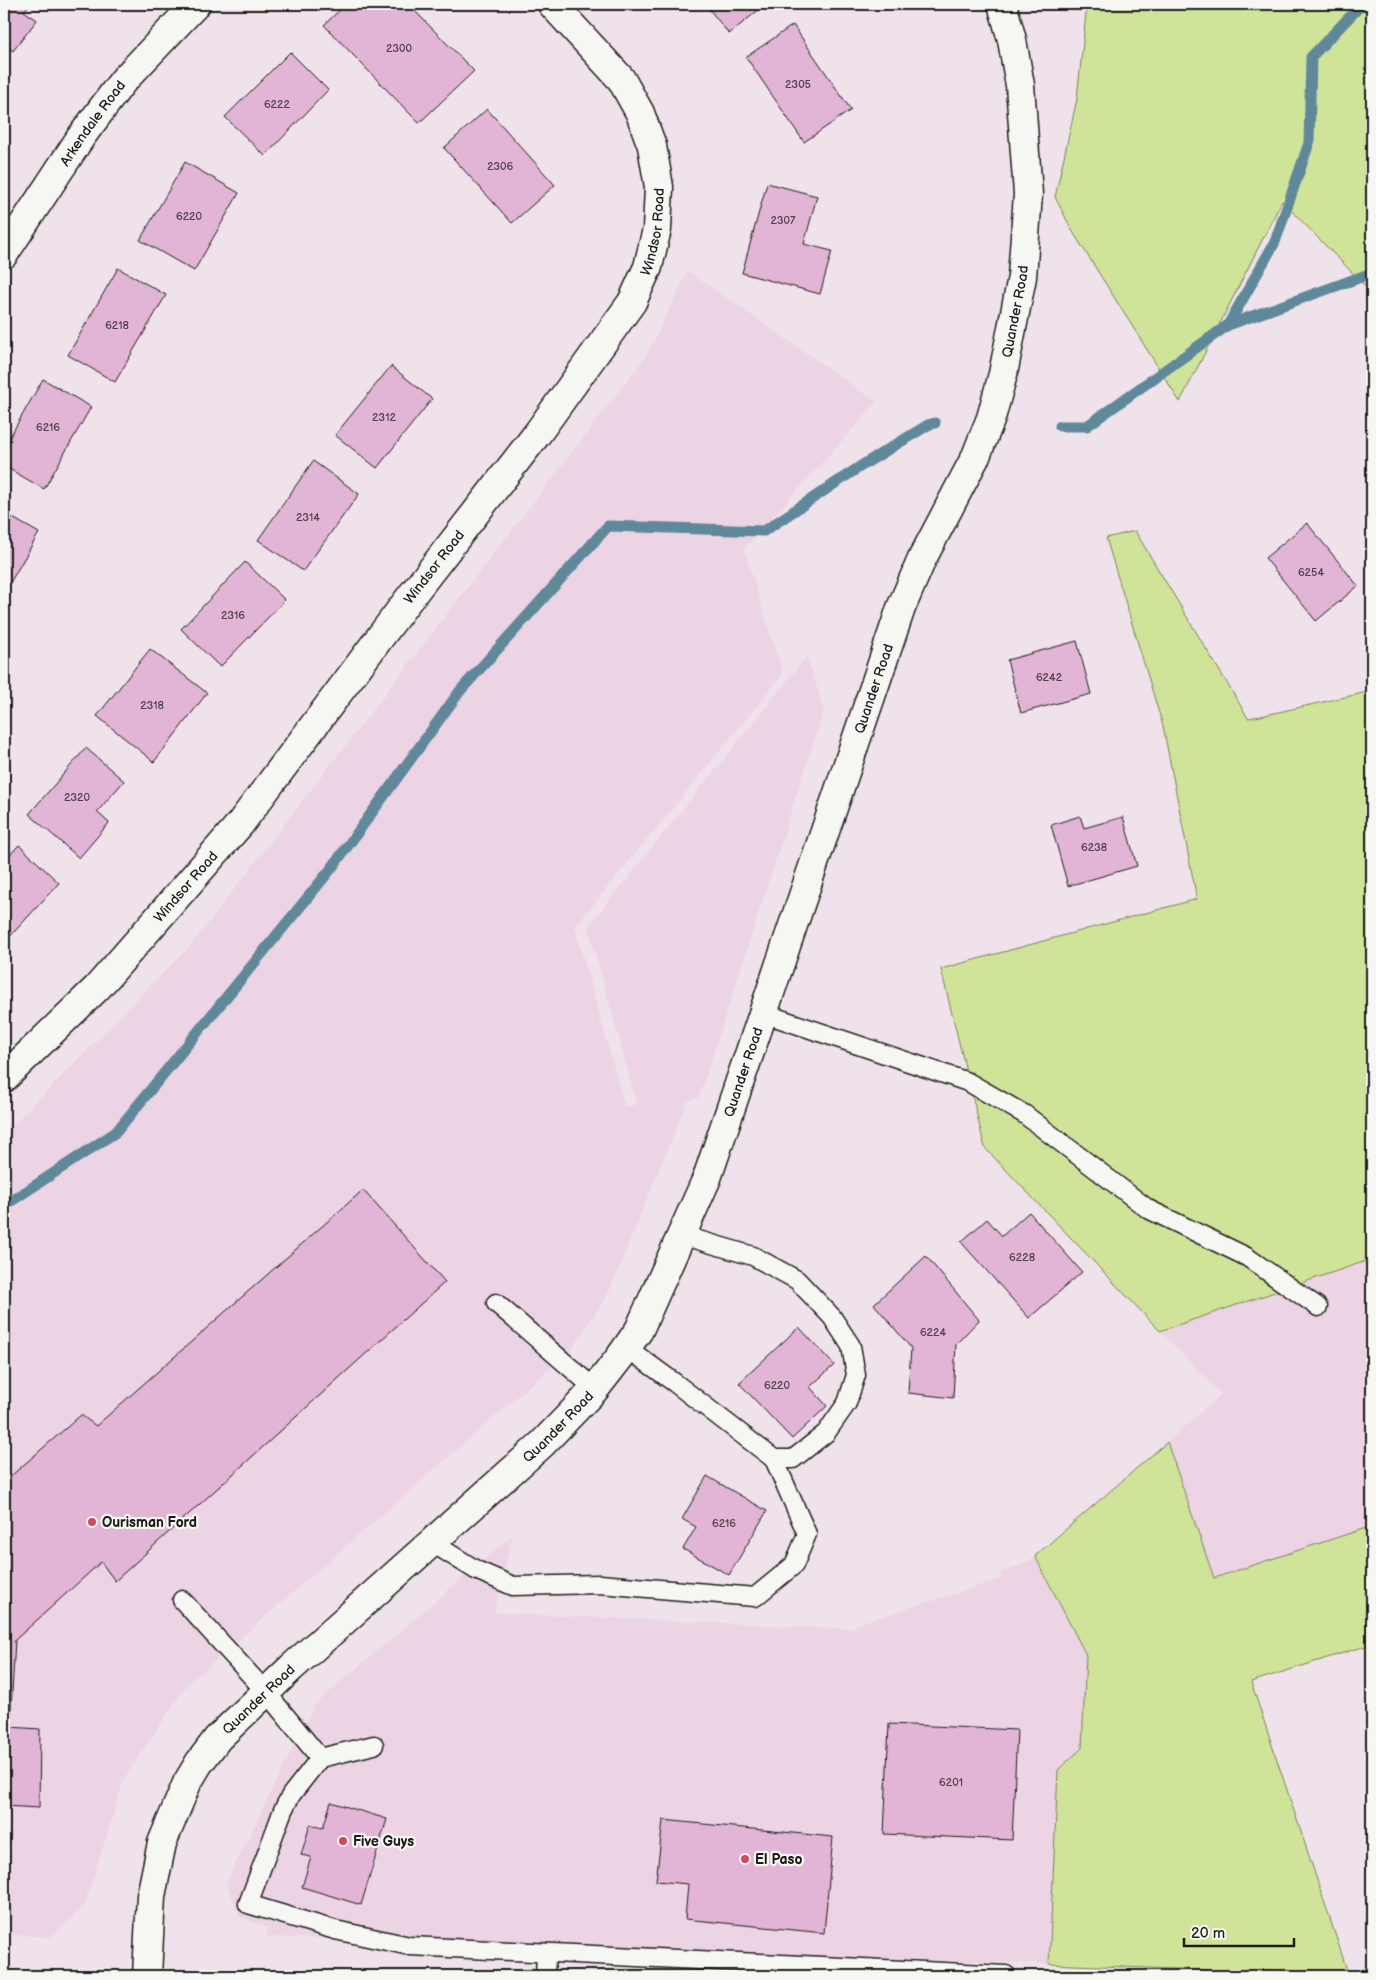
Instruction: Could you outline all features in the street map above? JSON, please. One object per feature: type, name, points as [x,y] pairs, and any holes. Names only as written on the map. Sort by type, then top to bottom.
[{"type":"street","name":"Arkendale Road","points":[[4,254],[81,137],[122,82],[196,4]]},
{"type":"street","name":"Windsor Road","points":[[4,1078],[97,988],[240,824],[408,600],[537,434],[632,302],[648,267],[657,229],[659,187],[652,146],[640,113],[620,79],[552,4]]},
{"type":"street","name":"Quander Road","points":[[147,1976],[151,1896],[162,1843],[187,1782],[199,1763],[218,1738],[266,1692],[542,1444],[595,1389],[639,1330],[707,1178],[901,608],[922,559],[976,456],[991,418],[1004,374],[1022,277],[1028,194],[1020,85],[1012,40],[1002,4]]},
{"type":"lane","points":[[763,1014],[968,1082],[1024,1114],[1148,1209],[1247,1257],[1318,1307]]},
{"type":"lane","points":[[681,1236],[753,1256],[797,1280],[832,1317],[851,1346],[856,1375],[847,1403],[826,1433],[793,1459],[774,1459]]},
{"type":"lane","points":[[496,1303],[595,1389]]},
{"type":"lane","points":[[431,1542],[476,1570],[513,1586],[600,1584],[755,1597],[794,1565],[806,1534],[774,1459],[675,1382],[627,1348]]},
{"type":"lane","points":[[182,1600],[266,1692],[320,1758]]},
{"type":"lane","points":[[374,1745],[320,1758],[291,1795],[283,1810],[248,1904],[335,1930],[410,1946],[794,1971],[996,1974],[1006,1976]]},
{"type":"lane","points":[[545,1976],[546,1954]]},
{"type":"shaded area","points":[[688,271],[877,402],[744,549],[783,674],[575,927],[625,1107],[637,1104],[588,927],[807,656],[824,710],[699,1098],[688,1100],[608,1294],[572,1349],[186,1686],[124,1779],[85,1905],[51,1937],[4,1934],[4,1134],[191,945],[645,358]]},
{"type":"shaded area","points":[[1372,1259],[1372,1526],[1214,1578],[1167,1442],[1221,1394],[1160,1331]]},
{"type":"shaded area","points":[[513,1535],[494,1613],[856,1629],[857,1624],[1001,1579],[1001,1573],[1031,1560],[1035,1556],[1086,1655],[1082,1748],[1058,1770],[1049,1964],[267,1937],[267,1927],[240,1917],[226,1883],[314,1705]]},
{"type":"green space","points":[[1087,4],[1372,4],[1372,293],[1282,201],[1180,402],[1073,232],[1055,197],[1077,99]]},
{"type":"green space","points":[[1135,531],[1248,718],[1372,691],[1372,1259],[1160,1331],[985,1148],[941,969],[1197,899],[1163,726],[1106,538]]},
{"type":"green space","points":[[1167,1442],[1214,1578],[1372,1526],[1372,1644],[1251,1682],[1349,1976],[1049,1964],[1058,1770],[1082,1748],[1086,1655],[1035,1556]]},
{"type":"building","points":[[4,4],[30,4],[24,11],[37,20],[13,51],[4,44]]},
{"type":"building","points":[[346,4],[408,4],[474,71],[419,123],[324,25]]},
{"type":"building","points":[[705,4],[766,4],[729,34]]},
{"type":"building","points":[[793,25],[851,110],[804,142],[746,57]]},
{"type":"building","points":[[290,52],[328,90],[265,156],[225,117]]},
{"type":"building","points":[[487,109],[555,185],[512,223],[444,148]]},
{"type":"building","points":[[185,162],[239,193],[194,271],[140,240]]},
{"type":"building","points":[[767,183],[817,196],[804,244],[832,251],[820,294],[742,273]]},
{"type":"building","points":[[118,268],[166,295],[115,382],[68,355]]},
{"type":"building","points":[[391,366],[432,399],[377,468],[335,435]]},
{"type":"building","points":[[43,379],[91,407],[44,489],[4,466],[4,447]]},
{"type":"building","points":[[313,461],[359,494],[303,571],[258,540]]},
{"type":"building","points":[[4,513],[39,533],[4,593]]},
{"type":"building","points":[[1307,523],[1358,586],[1316,621],[1265,558]]},
{"type":"building","points":[[245,562],[285,600],[220,667],[181,629]]},
{"type":"building","points":[[1077,641],[1091,694],[1021,713],[1007,660]]},
{"type":"building","points":[[150,649],[207,693],[154,762],[97,716]]},
{"type":"building","points":[[86,748],[124,781],[97,812],[109,823],[79,858],[29,814]]},
{"type":"building","points":[[1080,816],[1084,828],[1123,817],[1137,866],[1068,886],[1051,825]]},
{"type":"building","points":[[19,845],[59,883],[4,943],[4,861]]},
{"type":"building","name":"Ourisman Ford","points":[[363,1190],[445,1282],[115,1581],[101,1562],[15,1640],[10,1727],[40,1729],[39,1808],[4,1806],[4,1482],[81,1415],[96,1426]]},
{"type":"building","points":[[1029,1212],[1082,1272],[1029,1318],[961,1242],[987,1219],[1002,1236]]},
{"type":"building","points":[[926,1256],[979,1320],[956,1344],[953,1398],[908,1393],[911,1348],[874,1304]]},
{"type":"building","points":[[799,1327],[834,1365],[810,1387],[827,1406],[792,1439],[739,1383]]},
{"type":"building","points":[[707,1476],[767,1511],[729,1575],[683,1549],[696,1527],[682,1519]]},
{"type":"building","points":[[889,1724],[1017,1730],[1012,1840],[884,1834]]},
{"type":"building","name":"Five Guys","points":[[331,1802],[387,1819],[361,1905],[302,1887],[311,1857],[301,1855],[310,1825],[323,1828]]},
{"type":"building","name":"El Paso","points":[[663,1820],[833,1837],[824,1933],[685,1919],[688,1884],[656,1881]]},
{"type":"building","points":[[1372,1911],[1372,1936],[1366,1913]]},
{"type":"waterway","points":[[1060,426],[1087,426],[1228,325],[1275,242],[1309,143],[1311,57],[1362,4]]},
{"type":"waterway","points":[[1228,325],[1372,273]]},
{"type":"waterway","points":[[4,1206],[116,1132],[331,869],[460,691],[608,526],[764,531],[861,466],[928,425],[935,423]]},
{"type":"place","name":"Ourisman Ford","points":[[92,1522]]},
{"type":"place","name":"Five Guys","points":[[343,1841]]},
{"type":"place","name":"El Paso","points":[[745,1859]]}]
